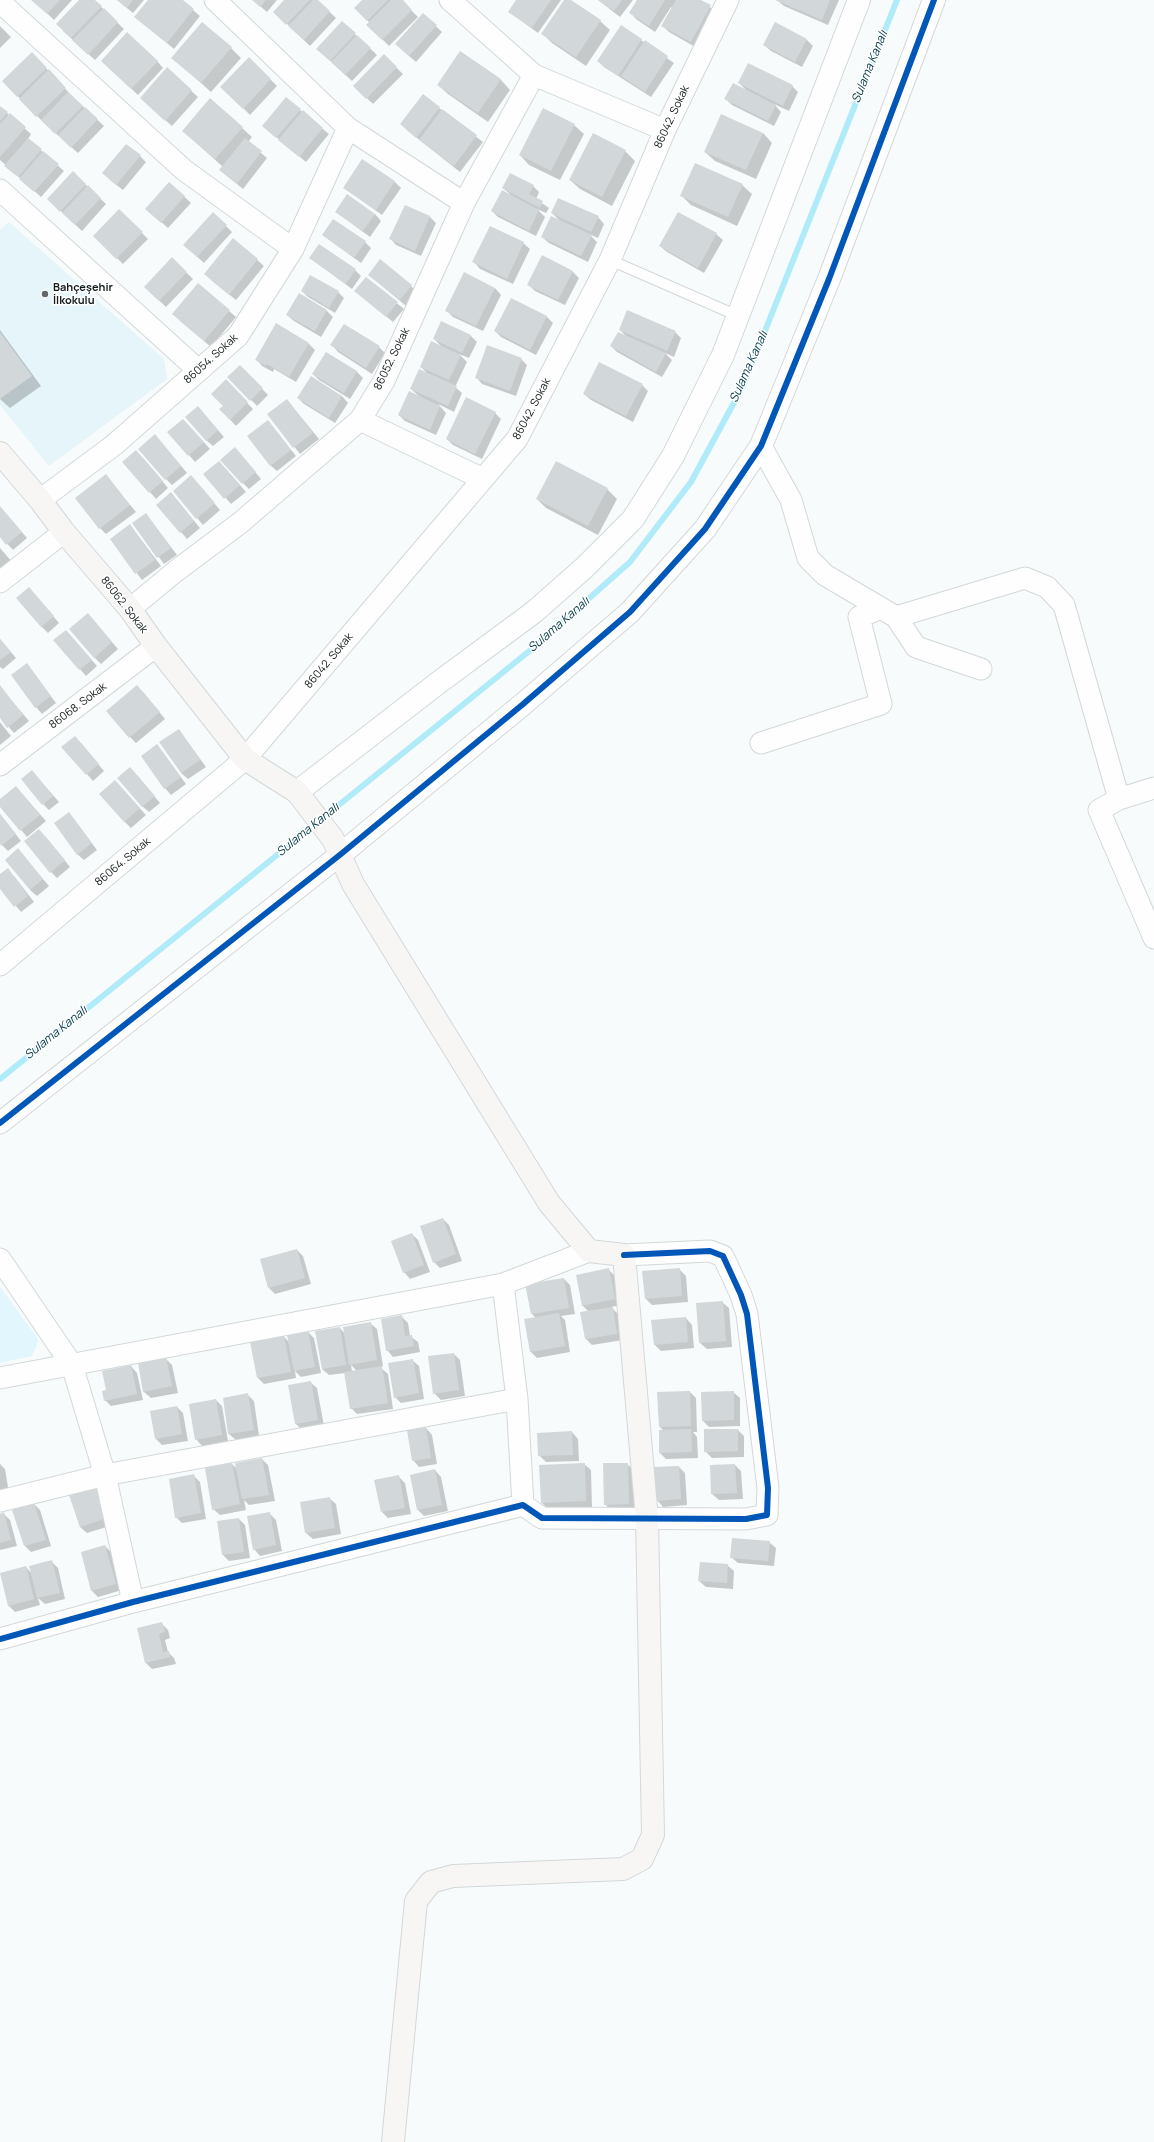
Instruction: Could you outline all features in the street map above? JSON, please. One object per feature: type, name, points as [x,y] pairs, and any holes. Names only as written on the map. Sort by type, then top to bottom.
[{"type":"main road","name":"86062. Sokak","points":[[0,453],[40,500],[64,532],[130,609],[156,646],[245,760]]},
{"type":"main road","points":[[245,760],[301,797],[337,846],[353,884],[549,1203],[589,1251],[624,1255],[647,1519],[653,1835],[642,1859],[623,1869],[453,1876],[431,1882],[416,1901],[393,2142]]},
{"type":"street","points":[[215,0],[348,128],[464,203]]},
{"type":"street","points":[[450,0],[534,75],[665,130]]},
{"type":"street","name":"86042. Sokak","points":[[245,760],[517,440],[610,260],[665,130],[728,0]]},
{"type":"street","points":[[301,797],[438,683],[534,612],[584,568],[633,518],[673,456],[723,355],[859,0]]},
{"type":"street","points":[[0,1123],[337,846],[522,705],[630,612],[705,529],[761,446],[829,280],[934,0]]},
{"type":"street","points":[[0,2],[184,170],[293,249]]},
{"type":"street","name":"86052. Sokak","points":[[130,609],[176,571],[240,523],[360,420],[384,381],[464,203],[534,75]]},
{"type":"street","name":"86054. Sokak","points":[[40,500],[114,445],[238,336],[293,249],[348,128]]},
{"type":"street","points":[[4,199],[198,370]]},
{"type":"street","points":[[360,420],[483,479]]},
{"type":"street","points":[[761,446],[791,500],[808,558],[825,575],[888,613],[916,647],[981,669]]},
{"type":"street","points":[[0,582],[64,532]]},
{"type":"street","points":[[761,743],[881,704],[859,617],[888,613],[1025,578],[1047,588],[1064,605],[1119,799]]},
{"type":"street","name":"86068. Sokak","points":[[0,765],[156,646]]},
{"type":"street","name":"86064. Sokak","points":[[0,965],[245,760]]},
{"type":"street","points":[[1154,788],[1119,799],[1099,810],[1154,938]]},
{"type":"street","points":[[0,1638],[134,1602],[522,1505],[542,1518],[746,1519],[767,1515],[768,1488],[747,1314],[741,1295],[723,1256],[710,1250],[624,1255]]},
{"type":"street","points":[[0,1378],[503,1284],[589,1251]]},
{"type":"street","points":[[0,1259],[72,1365],[105,1476],[134,1602]]},
{"type":"street","points":[[503,1284],[516,1399],[522,1505]]},
{"type":"street","points":[[0,1501],[105,1476],[516,1399]]},
{"type":"lane","points":[[610,260],[738,316]]},
{"type":"shaded area","name":"Bahçeşehir İlkokulu","points":[[9,222],[164,359],[167,379],[49,466],[0,405],[0,230]]},
{"type":"shaded area","points":[[0,1287],[39,1340],[32,1356],[0,1363]]},
{"type":"building","points":[[31,0],[60,0],[47,14]]},
{"type":"building","points":[[79,0],[95,0],[102,6],[71,38],[56,24]]},
{"type":"building","points":[[117,0],[133,0],[127,8]]},
{"type":"building","points":[[148,0],[183,0],[194,9],[167,43],[134,17]]},
{"type":"building","points":[[252,0],[266,0],[260,7]]},
{"type":"building","points":[[284,0],[310,0],[286,25],[273,12]]},
{"type":"building","points":[[313,0],[318,0],[330,11],[304,40],[288,26]]},
{"type":"building","points":[[362,0],[388,0],[367,21],[354,8]]},
{"type":"building","points":[[391,0],[403,0],[412,10],[382,40],[366,25]]},
{"type":"building","points":[[516,0],[551,0],[532,28],[508,12]]},
{"type":"building","points":[[564,0],[571,0],[601,20],[576,57],[541,34]]},
{"type":"building","points":[[598,0],[622,0],[614,11]]},
{"type":"building","points":[[637,0],[665,0],[649,26],[629,13]]},
{"type":"building","points":[[676,0],[701,0],[711,5],[691,42],[661,26]]},
{"type":"building","points":[[775,0],[830,0],[822,20]]},
{"type":"building","points":[[104,8],[118,22],[88,55],[72,40]]},
{"type":"building","points":[[423,13],[437,25],[409,56],[395,44]]},
{"type":"building","points":[[342,21],[356,33],[330,61],[316,49]]},
{"type":"building","points":[[202,22],[232,47],[201,83],[171,58]]},
{"type":"building","points":[[775,22],[807,39],[795,62],[763,45]]},
{"type":"building","points":[[621,25],[642,39],[618,76],[597,61]]},
{"type":"building","points":[[127,32],[158,61],[131,89],[101,61]]},
{"type":"building","points":[[357,35],[371,48],[345,75],[331,62]]},
{"type":"building","points":[[645,40],[668,56],[645,92],[621,76]]},
{"type":"building","points":[[460,51],[501,79],[478,113],[437,85]]},
{"type":"building","points":[[32,52],[47,68],[17,97],[2,81]]},
{"type":"building","points":[[384,54],[397,67],[366,99],[353,86]]},
{"type":"building","points":[[249,57],[271,79],[243,109],[220,87]]},
{"type":"building","points":[[748,63],[793,85],[783,106],[738,83]]},
{"type":"building","points":[[167,67],[192,90],[165,121],[140,98]]},
{"type":"building","points":[[49,69],[66,88],[36,117],[19,99]]},
{"type":"building","points":[[733,83],[776,105],[768,121],[724,99]]},
{"type":"building","points":[[68,92],[83,106],[55,134],[41,120]]},
{"type":"building","points":[[423,94],[440,107],[416,138],[400,124]]},
{"type":"building","points":[[286,97],[301,109],[276,138],[262,126]]},
{"type":"building","points":[[210,98],[243,127],[215,159],[182,131]]},
{"type":"building","points":[[0,106],[8,112],[0,121]]},
{"type":"building","points":[[85,107],[98,119],[71,148],[58,135]]},
{"type":"building","points":[[543,108],[575,124],[551,171],[519,155]]},
{"type":"building","points":[[442,109],[477,135],[454,166],[419,140]]},
{"type":"building","points":[[303,110],[323,128],[299,157],[278,140]]},
{"type":"building","points":[[10,113],[26,127],[0,157],[0,124]]},
{"type":"building","points":[[721,114],[763,133],[746,170],[704,152]]},
{"type":"building","points":[[593,133],[626,150],[602,197],[569,180]]},
{"type":"building","points":[[28,138],[42,149],[18,177],[4,166]]},
{"type":"building","points":[[245,138],[262,151],[237,184],[219,170]]},
{"type":"building","points":[[126,144],[141,155],[116,185],[102,173]]},
{"type":"building","points":[[43,151],[59,164],[34,192],[19,179]]},
{"type":"building","points":[[362,159],[395,181],[376,210],[343,188]]},
{"type":"building","points":[[695,163],[743,184],[728,217],[680,196]]},
{"type":"building","points":[[73,171],[86,184],[60,212],[47,199]]},
{"type":"building","points":[[510,173],[534,185],[529,194],[543,201],[540,208],[502,188]]},
{"type":"building","points":[[169,182],[185,196],[161,223],[145,209]]},
{"type":"building","points":[[88,185],[101,198],[75,225],[62,213]]},
{"type":"building","points":[[502,190],[539,210],[529,231],[491,211]]},
{"type":"building","points":[[347,194],[375,214],[363,231],[335,212]]},
{"type":"building","points":[[558,198],[599,216],[591,232],[551,213]]},
{"type":"building","points":[[405,205],[430,216],[415,251],[389,239]]},
{"type":"building","points":[[119,209],[143,232],[116,259],[93,236]]},
{"type":"building","points":[[213,212],[227,225],[197,257],[183,245]]},
{"type":"building","points":[[678,212],[717,233],[698,268],[659,246]]},
{"type":"building","points":[[551,216],[592,235],[581,256],[541,237]]},
{"type":"building","points":[[333,219],[366,241],[354,258],[322,235]]},
{"type":"building","points":[[490,226],[524,242],[507,279],[472,262]]},
{"type":"building","points":[[233,238],[258,259],[229,295],[204,274]]},
{"type":"building","points":[[319,244],[356,269],[346,284],[309,258]]},
{"type":"building","points":[[542,255],[573,271],[558,300],[527,285]]},
{"type":"building","points":[[172,257],[187,272],[159,301],[144,287]]},
{"type":"building","points":[[380,259],[412,285],[400,300],[368,275]]},
{"type":"building","points":[[464,272],[495,288],[476,326],[445,311]]},
{"type":"building","points":[[310,275],[339,291],[329,308],[301,291]]},
{"type":"building","points":[[366,277],[398,302],[386,317],[354,291]]},
{"type":"building","points":[[198,283],[230,310],[204,341],[172,314]]},
{"type":"building","points":[[299,293],[327,310],[315,331],[286,315]]},
{"type":"building","points":[[511,298],[547,316],[530,350],[494,331]]},
{"type":"building","points":[[627,310],[676,331],[667,351],[619,330]]},
{"type":"building","points":[[441,321],[471,335],[462,353],[433,339]]},
{"type":"building","points":[[276,323],[309,343],[289,377],[267,364],[266,366],[255,360]]},
{"type":"building","points":[[344,324],[380,346],[366,368],[330,345]]},
{"type":"building","points":[[0,332],[32,376],[0,399]]},
{"type":"building","points":[[618,332],[666,353],[656,372],[610,346]]},
{"type":"building","points":[[431,341],[461,355],[449,380],[420,367]]},
{"type":"building","points":[[487,345],[522,358],[510,391],[475,378]]},
{"type":"building","points":[[326,352],[357,371],[344,393],[312,374]]},
{"type":"building","points":[[599,362],[643,384],[626,416],[583,394]]},
{"type":"building","points":[[240,365],[263,388],[250,401],[227,377]]},
{"type":"building","points":[[419,369],[457,386],[448,406],[410,389]]},
{"type":"building","points":[[311,376],[342,396],[329,418],[297,398]]},
{"type":"building","points":[[226,379],[248,402],[230,420],[219,409],[223,406],[211,394]]},
{"type":"building","points":[[409,391],[440,406],[430,430],[398,415]]},
{"type":"building","points":[[466,397],[496,412],[475,454],[446,439]]},
{"type":"building","points":[[287,399],[313,433],[293,448],[267,414]]},
{"type":"building","points":[[198,406],[218,430],[206,441],[185,417]]},
{"type":"building","points":[[183,419],[204,442],[188,456],[167,432]]},
{"type":"building","points":[[268,420],[291,450],[270,466],[247,436]]},
{"type":"building","points":[[155,434],[181,466],[165,480],[138,449]]},
{"type":"building","points":[[235,447],[256,472],[242,484],[220,460]]},
{"type":"building","points":[[136,450],[163,481],[149,493],[122,462]]},
{"type":"building","points":[[219,461],[240,485],[224,499],[203,474]]},
{"type":"building","points":[[556,461],[608,488],[588,526],[536,499]]},
{"type":"building","points":[[106,474],[130,505],[99,529],[75,498]]},
{"type":"building","points":[[191,475],[215,503],[196,519],[173,491]]},
{"type":"building","points":[[171,492],[194,521],[180,533],[156,505]]},
{"type":"building","points":[[0,506],[22,532],[6,545],[0,537]]},
{"type":"building","points":[[146,513],[171,548],[157,558],[132,523]]},
{"type":"building","points":[[130,524],[155,560],[135,574],[110,539]]},
{"type":"building","points":[[29,587],[54,616],[41,627],[16,598]]},
{"type":"building","points":[[88,613],[112,642],[94,658],[69,629]]},
{"type":"building","points":[[66,630],[92,660],[79,670],[53,640]]},
{"type":"building","points":[[0,639],[11,652],[0,660]]},
{"type":"building","points":[[27,663],[51,696],[35,708],[11,675]]},
{"type":"building","points":[[0,685],[23,715],[7,728],[0,718]]},
{"type":"building","points":[[137,685],[160,712],[129,738],[106,711]]},
{"type":"building","points":[[179,729],[200,760],[181,773],[159,742]]},
{"type":"building","points":[[75,736],[99,764],[86,775],[61,747]]},
{"type":"building","points":[[157,744],[181,777],[164,789],[141,756]]},
{"type":"building","points":[[130,767],[155,796],[142,807],[117,778]]},
{"type":"building","points":[[32,770],[53,796],[42,805],[21,779]]},
{"type":"building","points":[[115,780],[140,808],[124,822],[99,794]]},
{"type":"building","points":[[16,786],[40,815],[20,831],[0,807],[0,799]]},
{"type":"building","points":[[69,812],[92,843],[77,855],[54,823]]},
{"type":"building","points":[[0,814],[16,834],[1,846],[0,844]]},
{"type":"building","points":[[39,829],[65,860],[50,873],[24,841]]},
{"type":"building","points":[[18,848],[43,879],[30,890],[5,860]]},
{"type":"building","points":[[8,868],[28,896],[14,907],[0,889],[0,874]]},
{"type":"building","points":[[443,1218],[456,1254],[433,1263],[420,1226]]},
{"type":"building","points":[[412,1233],[424,1265],[403,1273],[391,1241]]},
{"type":"building","points":[[297,1249],[305,1278],[268,1288],[260,1259]]},
{"type":"building","points":[[609,1268],[615,1299],[582,1306],[576,1275]]},
{"type":"building","points":[[680,1268],[682,1296],[645,1299],[642,1271]]},
{"type":"building","points":[[564,1278],[569,1308],[531,1314],[525,1284]]},
{"type":"building","points":[[723,1301],[726,1341],[699,1343],[696,1303]]},
{"type":"building","points":[[613,1307],[617,1334],[585,1339],[580,1312]]},
{"type":"building","points":[[559,1313],[565,1346],[530,1352],[524,1319]]},
{"type":"building","points":[[402,1315],[405,1336],[412,1335],[414,1346],[386,1351],[381,1319]]},
{"type":"building","points":[[686,1317],[688,1342],[654,1345],[651,1320]]},
{"type":"building","points":[[371,1322],[377,1360],[349,1365],[343,1327]]},
{"type":"building","points":[[340,1327],[346,1365],[322,1369],[315,1331]]},
{"type":"building","points":[[308,1331],[315,1367],[294,1371],[287,1335]]},
{"type":"building","points":[[284,1336],[291,1372],[257,1378],[250,1342]]},
{"type":"building","points":[[454,1353],[459,1390],[433,1394],[428,1356]]},
{"type":"building","points":[[166,1357],[172,1386],[143,1392],[138,1363]]},
{"type":"building","points":[[413,1359],[419,1393],[394,1398],[388,1363]]},
{"type":"building","points":[[131,1365],[137,1394],[104,1401],[102,1391],[106,1390],[102,1371]]},
{"type":"building","points":[[382,1366],[388,1403],[350,1409],[344,1372]]},
{"type":"building","points":[[311,1381],[318,1420],[295,1424],[288,1385]]},
{"type":"building","points":[[690,1391],[691,1426],[659,1427],[657,1392]]},
{"type":"building","points":[[734,1391],[734,1420],[702,1421],[701,1392]]},
{"type":"building","points":[[248,1393],[254,1430],[228,1434],[223,1398]]},
{"type":"building","points":[[216,1399],[222,1435],[195,1440],[189,1404]]},
{"type":"building","points":[[177,1406],[182,1434],[155,1439],[150,1411]]},
{"type":"building","points":[[426,1427],[431,1458],[412,1461],[407,1430]]},
{"type":"building","points":[[691,1429],[692,1452],[659,1453],[659,1430]]},
{"type":"building","points":[[704,1429],[738,1429],[738,1451],[704,1452]]},
{"type":"building","points":[[572,1431],[573,1455],[538,1456],[537,1433]]},
{"type":"building","points":[[262,1458],[269,1495],[242,1499],[235,1463]]},
{"type":"building","points":[[232,1463],[240,1504],[212,1510],[205,1468]]},
{"type":"building","points":[[585,1463],[586,1501],[541,1503],[539,1465]]},
{"type":"building","points":[[603,1463],[628,1463],[629,1504],[604,1505]]},
{"type":"building","points":[[735,1464],[737,1493],[711,1494],[710,1465]]},
{"type":"building","points":[[679,1466],[681,1499],[656,1501],[654,1467]]},
{"type":"building","points":[[435,1469],[442,1505],[417,1510],[410,1475]]},
{"type":"building","points":[[194,1474],[201,1513],[175,1518],[169,1479]]},
{"type":"building","points":[[399,1475],[405,1508],[381,1512],[374,1480]]},
{"type":"building","points":[[97,1486],[107,1518],[80,1527],[69,1495]]},
{"type":"building","points":[[330,1497],[335,1528],[305,1533],[300,1502]]},
{"type":"building","points":[[34,1503],[46,1540],[24,1546],[12,1510]]},
{"type":"building","points":[[4,1512],[11,1540],[0,1543],[0,1514]]},
{"type":"building","points":[[270,1512],[276,1545],[253,1550],[247,1516]]},
{"type":"building","points":[[239,1518],[244,1552],[222,1555],[217,1521]]},
{"type":"building","points":[[732,1538],[770,1541],[768,1561],[730,1558]]},
{"type":"building","points":[[105,1545],[116,1584],[91,1591],[81,1552]]},
{"type":"building","points":[[52,1560],[60,1593],[37,1598],[29,1566]]},
{"type":"building","points":[[700,1562],[728,1564],[727,1583],[698,1581]]},
{"type":"building","points":[[26,1566],[34,1599],[8,1606],[0,1573]]},
{"type":"building","points":[[162,1622],[165,1632],[159,1634],[163,1652],[169,1651],[170,1657],[145,1663],[137,1628]]},
{"type":"waterway","name":"Sulama Kanalı","points":[[0,1079],[533,648],[630,562],[691,482],[743,386],[897,0]]},
{"type":"cycle path","points":[[0,1123],[341,854],[522,705],[630,612],[705,529],[761,446],[829,279],[934,0]]},
{"type":"cycle path","points":[[0,1639],[133,1602],[523,1505],[542,1518],[746,1519],[767,1515],[768,1488],[747,1314],[741,1295],[723,1256],[710,1251],[624,1255]]},
{"type":"place","name":"Bahçeşehir İlkokulu","points":[[45,294]]}]
